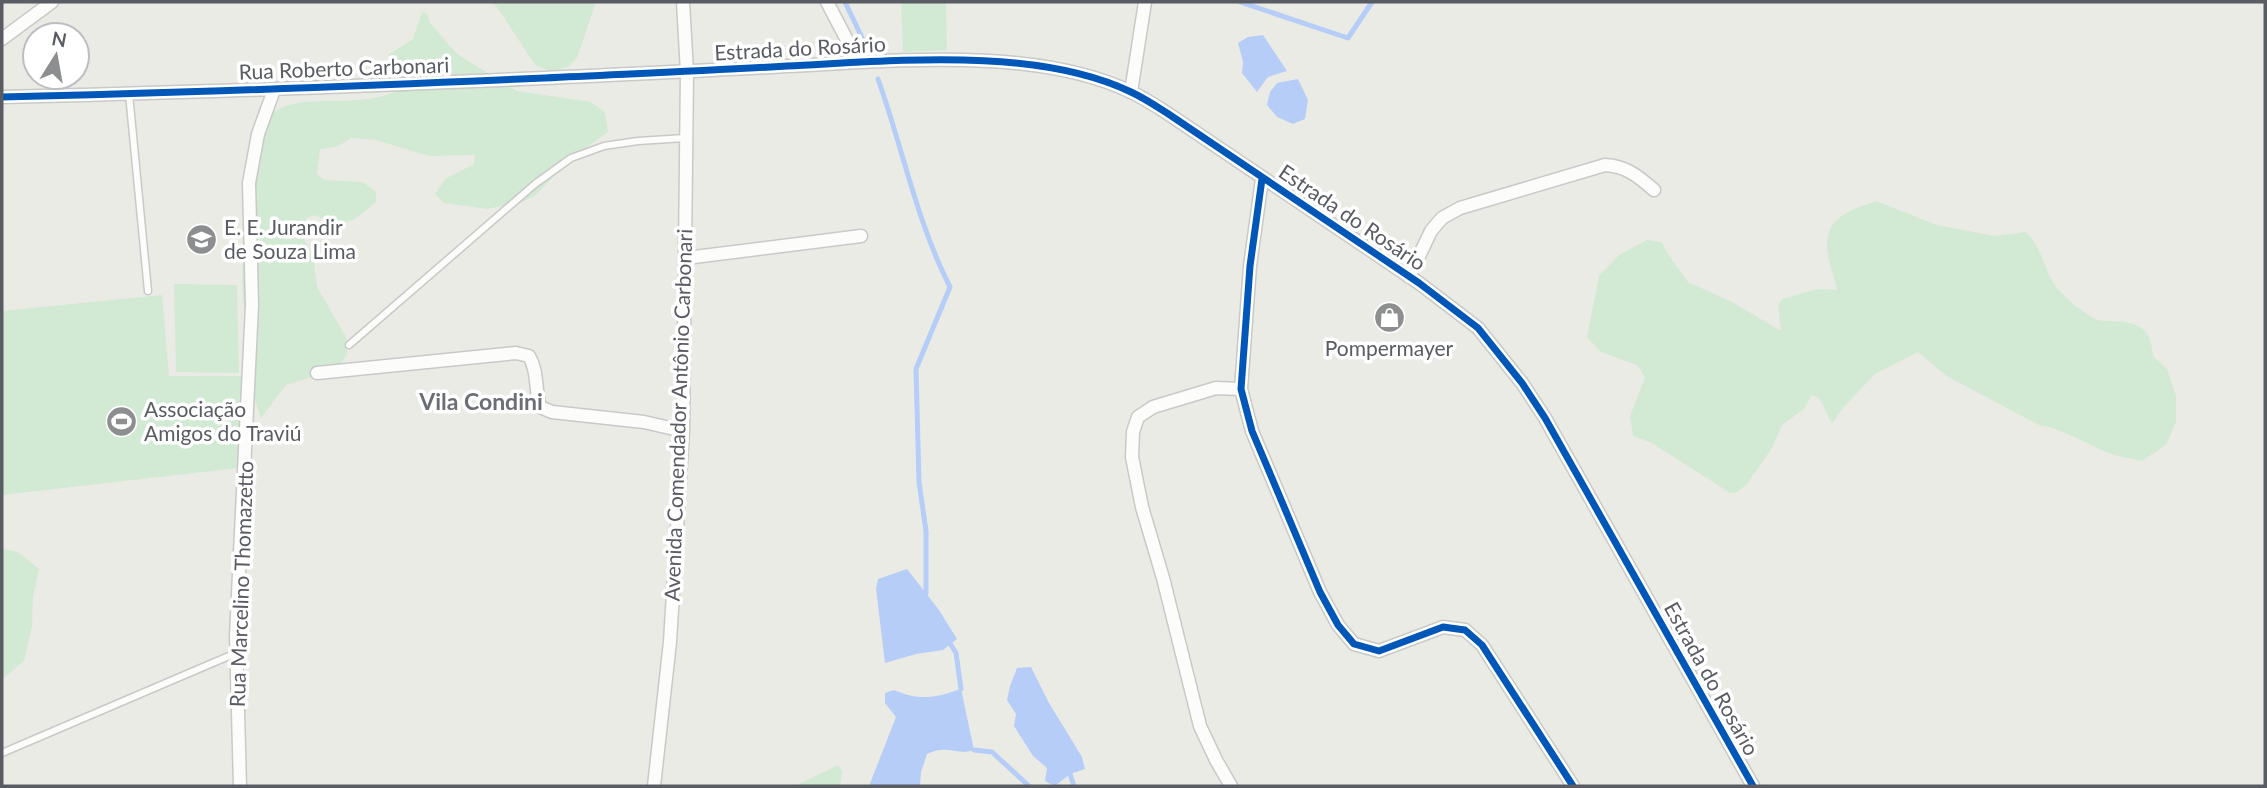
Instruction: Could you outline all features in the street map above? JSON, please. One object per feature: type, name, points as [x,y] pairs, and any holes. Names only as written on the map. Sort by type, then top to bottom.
[{"type":"street","points":[[2,39],[52,2]]},
{"type":"street","name":"Avenida Comendador Antônio Carbonari","points":[[654,786],[670,642],[683,432],[687,72],[683,2]]},
{"type":"street","points":[[827,2],[855,61]]},
{"type":"street","points":[[1131,92],[1145,2]]},
{"type":"street","name":"Estrada do Rosário","points":[[687,72],[855,61],[1024,63],[1068,72],[1131,92],[1167,113],[1409,277],[1478,328],[1522,383],[1545,418],[1753,786]]},
{"type":"street","name":"Rua Roberto Carbonari","points":[[2,97],[274,90],[687,72]]},
{"type":"street","name":"Rua Marcelino Thomazetto","points":[[240,786],[236,653],[252,305],[249,183],[258,134],[274,90]]},
{"type":"street","points":[[1409,277],[1431,231],[1442,218],[1460,208],[1605,164],[1630,170],[1654,190]]},
{"type":"street","points":[[1262,179],[1251,266],[1241,389],[1251,431],[1320,592],[1338,625],[1354,644],[1379,651],[1443,627],[1465,630],[1482,645],[1573,786]]},
{"type":"street","points":[[686,258],[861,236]]},
{"type":"street","points":[[317,373],[516,353],[529,356],[535,366],[536,394],[540,407],[552,412],[644,422],[683,432]]},
{"type":"street","points":[[1231,786],[1200,726],[1163,578],[1142,507],[1132,457],[1133,432],[1139,417],[1153,407],[1216,388],[1241,389]]},
{"type":"lane","points":[[129,94],[148,291]]},
{"type":"lane","points":[[349,345],[535,184],[571,158],[604,146],[685,138]]},
{"type":"lane","points":[[2,753],[236,653]]},
{"type":"green space","points":[[490,2],[596,2],[577,58],[569,66],[552,72],[535,65],[497,7]]},
{"type":"green space","points":[[901,2],[946,2],[947,50],[903,52]]},
{"type":"green space","points":[[422,12],[427,13],[430,23],[457,54],[517,91],[591,102],[605,112],[608,132],[569,160],[535,196],[522,202],[487,209],[444,203],[435,194],[445,179],[474,164],[475,155],[429,156],[376,140],[352,138],[336,147],[320,149],[317,174],[325,180],[363,182],[376,192],[376,202],[348,222],[334,222],[315,215],[307,218],[301,229],[313,255],[317,287],[346,337],[347,355],[337,369],[286,385],[261,418],[249,383],[242,280],[248,154],[257,132],[268,117],[282,108],[315,101],[374,98],[406,88],[407,80],[388,55],[413,39]]},
{"type":"green space","points":[[1876,201],[1937,225],[1995,236],[2026,232],[2036,244],[2054,284],[2062,294],[2095,319],[2129,323],[2146,332],[2153,356],[2167,369],[2176,396],[2176,422],[2166,445],[2142,461],[2109,453],[2064,432],[2041,426],[1948,377],[1918,352],[1875,374],[1842,409],[1832,424],[1820,399],[1812,395],[1804,409],[1782,425],[1772,448],[1747,484],[1737,492],[1730,493],[1652,443],[1633,436],[1630,416],[1645,377],[1637,365],[1601,352],[1587,337],[1599,276],[1619,255],[1647,240],[1662,242],[1688,282],[1732,302],[1781,331],[1778,306],[1782,299],[1817,289],[1837,290],[1827,249],[1830,230],[1845,214]]},
{"type":"green space","points":[[174,284],[237,285],[239,373],[176,372]]},
{"type":"green space","name":"Associação Amigos do Traviú","points":[[162,295],[169,376],[242,376],[238,468],[2,495],[2,311]]},
{"type":"green space","points":[[2,549],[18,552],[39,569],[33,597],[32,626],[24,661],[4,678],[2,676]]},
{"type":"green space","points":[[838,765],[842,771],[840,786],[795,786]]},
{"type":"water","points":[[1263,35],[1287,71],[1268,77],[1257,92],[1242,73],[1243,62],[1238,43],[1248,37]]},
{"type":"water","points":[[1298,79],[1308,100],[1305,119],[1293,124],[1277,117],[1267,105],[1270,92],[1277,83]]},
{"type":"water","points":[[907,569],[939,610],[957,639],[943,650],[885,663],[876,589],[878,579]]},
{"type":"water","points":[[1031,667],[1082,757],[1085,769],[1070,774],[1055,786],[1045,781],[1047,768],[1033,756],[1014,726],[1016,714],[1007,700],[1017,668]]},
{"type":"water","points":[[961,689],[974,750],[941,750],[927,754],[920,785],[869,786],[896,717],[885,703],[885,693],[894,690],[912,696],[928,697]]},
{"type":"waterway","points":[[845,2],[867,48]]},
{"type":"waterway","points":[[1240,2],[1348,38],[1372,2]]},
{"type":"waterway","points":[[878,79],[919,210],[950,287],[916,369],[919,482],[926,531],[926,593]]},
{"type":"waterway","points":[[951,645],[956,653],[961,689]]},
{"type":"waterway","points":[[974,750],[992,752],[1029,786]]},
{"type":"waterway","points":[[1070,774],[1074,786]]},
{"type":"cycle path","points":[[2,97],[409,84],[917,60],[1008,62],[1093,77],[1131,92],[1167,113],[1419,283],[1478,328],[1522,383],[1545,418],[1753,786]]},
{"type":"cycle path","points":[[1262,179],[1250,266],[1241,389],[1252,431],[1320,592],[1338,625],[1354,644],[1379,651],[1443,627],[1465,630],[1482,645],[1573,786]]},
{"type":"place","name":"E. E. Jurandir de Souza Lima","points":[[201,240]]},
{"type":"place","name":"Pompermayer","points":[[1389,317]]},
{"type":"place","name":"Associação Amigos do Traviú","points":[[121,422]]},
{"type":"district","name":"Vila Condini","points":[[481,402]]}]
